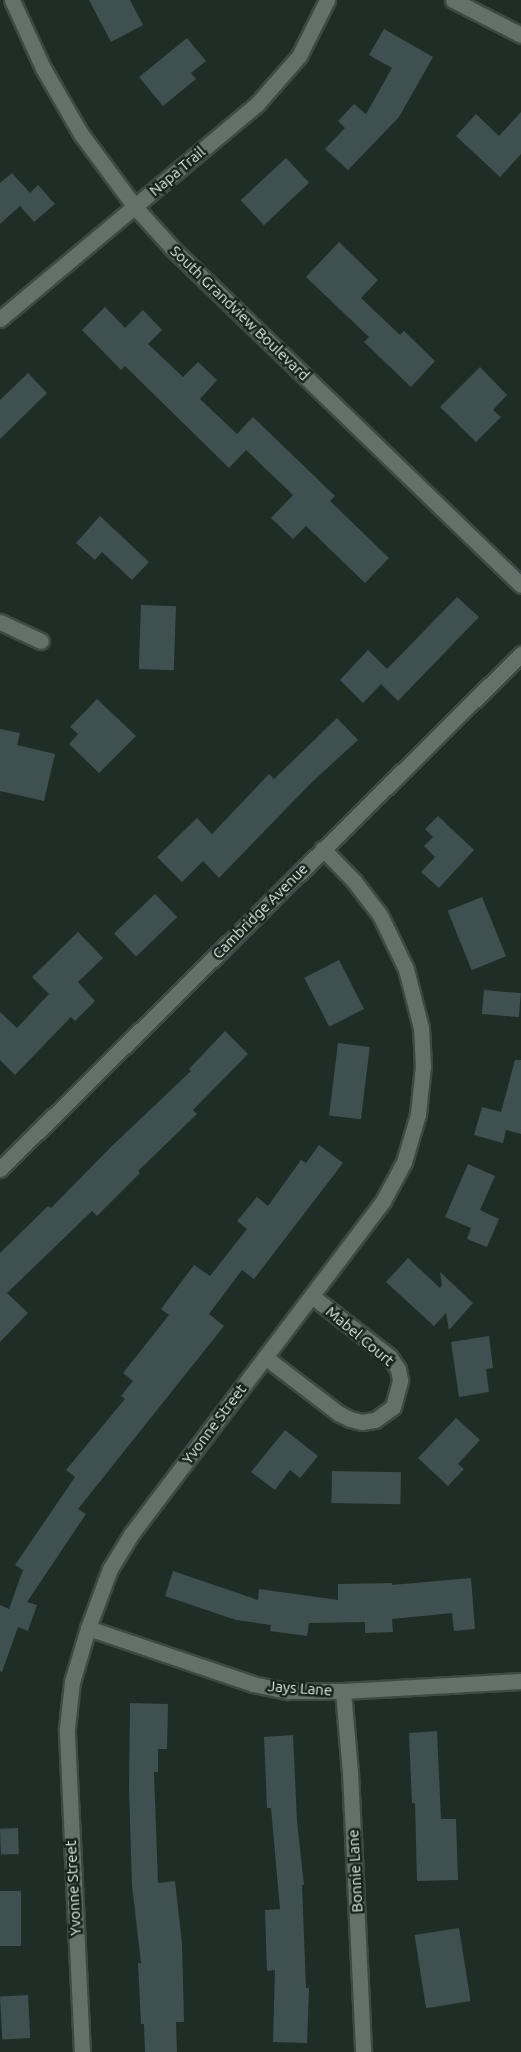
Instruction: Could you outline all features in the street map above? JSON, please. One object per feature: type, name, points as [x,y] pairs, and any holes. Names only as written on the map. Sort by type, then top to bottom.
[{"type":"street","name":"South Grandview Boulevard","points":[[12,0],[43,68],[81,134],[135,207],[181,256],[521,585]]},
{"type":"street","name":"Napa Trail","points":[[0,319],[135,207],[275,86],[299,56],[327,0]]},
{"type":"street","points":[[453,0],[521,35]]},
{"type":"street","points":[[0,622],[41,641]]},
{"type":"street","name":"Cambridge Avenue","points":[[0,1169],[521,654]]},
{"type":"street","name":"Yvonne Street","points":[[82,2052],[67,1728],[72,1682],[88,1628],[110,1569],[132,1533],[378,1209],[404,1162],[418,1114],[423,1066],[421,1028],[413,990],[398,951],[380,915],[354,881],[323,849]]},
{"type":"street","name":"Mabel Court","points":[[265,1358],[338,1413],[350,1419],[362,1422],[375,1420],[393,1407],[400,1380],[398,1368],[390,1357],[312,1296]]},
{"type":"street","name":"Jays Lane","points":[[88,1628],[253,1684],[287,1691],[343,1691],[521,1681]]},
{"type":"street","name":"Bonnie Lane","points":[[343,1691],[350,1772],[363,2052]]},
{"type":"building","points":[[89,0],[130,0],[143,25],[111,42]]},
{"type":"building","points":[[384,29],[433,57],[399,117],[348,170],[325,149],[345,128],[338,121],[354,104],[366,114],[392,68],[369,55]]},
{"type":"building","points":[[187,38],[206,61],[191,73],[196,79],[163,106],[139,77]]},
{"type":"building","points":[[521,112],[521,154],[500,177],[456,136],[476,114],[499,136]]},
{"type":"building","points":[[286,158],[309,183],[264,225],[241,200]]},
{"type":"building","points":[[12,173],[30,193],[38,185],[55,204],[34,222],[20,206],[0,224],[0,183]]},
{"type":"building","points":[[339,242],[378,280],[361,298],[400,335],[404,331],[435,361],[411,387],[364,342],[369,337],[306,277]]},
{"type":"building","points":[[105,307],[125,328],[143,310],[162,330],[148,344],[183,377],[198,362],[217,380],[200,399],[237,434],[253,417],[335,496],[330,501],[389,558],[365,583],[306,526],[293,539],[271,518],[293,495],[246,450],[229,468],[125,366],[121,370],[82,330]]},
{"type":"building","points":[[480,367],[507,395],[493,410],[501,417],[476,442],[440,407]]},
{"type":"building","points":[[28,373],[47,393],[0,439],[0,400]]},
{"type":"building","points":[[100,516],[149,562],[132,580],[102,552],[95,560],[76,543]]},
{"type":"building","points":[[457,597],[479,617],[398,701],[381,684],[363,703],[340,680],[368,650],[387,669]]},
{"type":"building","points":[[141,605],[176,606],[174,670],[139,669]]},
{"type":"building","points":[[97,699],[136,736],[99,773],[69,744],[78,734],[70,727]]},
{"type":"building","points":[[337,718],[358,740],[312,782],[219,878],[203,861],[182,882],[157,857],[197,818],[212,834],[269,774],[274,779]]},
{"type":"building","points":[[0,729],[20,733],[17,745],[55,754],[44,801],[0,791]]},
{"type":"building","points":[[438,816],[474,850],[439,888],[421,872],[435,857],[424,846],[433,837],[425,829]]},
{"type":"building","points":[[155,894],[177,917],[136,957],[114,934]]},
{"type":"building","points":[[482,897],[506,956],[472,970],[448,911]]},
{"type":"building","points":[[78,932],[103,958],[78,982],[95,1001],[75,1021],[71,1017],[15,1075],[0,1060],[0,1012],[17,1028],[49,994],[32,977]]},
{"type":"building","points":[[339,960],[364,1009],[329,1027],[304,978]]},
{"type":"building","points":[[484,990],[521,993],[519,1017],[482,1014]]},
{"type":"building","points":[[225,1031],[248,1054],[193,1110],[197,1114],[138,1171],[140,1173],[97,1216],[92,1211],[7,1293],[28,1313],[0,1342],[0,1253],[48,1206],[51,1208],[191,1071],[189,1069]]},
{"type":"building","points":[[338,1043],[370,1047],[361,1119],[329,1115]]},
{"type":"building","points":[[515,1060],[521,1060],[521,1134],[506,1130],[503,1143],[474,1135],[482,1107],[501,1112]]},
{"type":"building","points":[[319,1145],[343,1163],[254,1279],[242,1270],[209,1314],[224,1326],[78,1509],[86,1514],[27,1602],[37,1605],[28,1631],[18,1627],[2,1672],[0,1671],[0,1605],[9,1609],[23,1570],[15,1565],[75,1477],[66,1470],[125,1399],[121,1396],[133,1381],[123,1373],[169,1315],[161,1309],[194,1265],[210,1276],[247,1229],[237,1221],[257,1197],[268,1206],[301,1160],[306,1163]]},
{"type":"building","points":[[468,1164],[495,1176],[480,1210],[499,1219],[487,1247],[467,1239],[471,1228],[445,1217]]},
{"type":"building","points":[[408,1258],[440,1288],[442,1285],[440,1272],[473,1303],[449,1330],[446,1313],[434,1326],[386,1282]]},
{"type":"building","points":[[489,1336],[493,1368],[486,1369],[489,1392],[459,1397],[451,1342]]},
{"type":"building","points":[[456,1418],[480,1440],[458,1464],[464,1469],[448,1486],[418,1458]]},
{"type":"building","points":[[285,1430],[318,1456],[300,1478],[290,1470],[275,1490],[251,1472]]},
{"type":"building","points":[[332,1471],[401,1472],[400,1504],[331,1503]]},
{"type":"building","points":[[173,1571],[258,1600],[259,1589],[338,1600],[338,1584],[392,1583],[392,1585],[471,1578],[475,1629],[454,1631],[452,1613],[392,1619],[393,1632],[365,1633],[365,1622],[309,1623],[307,1636],[270,1631],[271,1625],[236,1620],[165,1596]]},
{"type":"building","points":[[130,1703],[168,1704],[167,1749],[158,1749],[158,1772],[154,1772],[158,1883],[175,1881],[182,1943],[184,2022],[176,2022],[177,2052],[145,2052],[144,2024],[141,2024],[138,1963],[141,1963],[132,1885],[129,1788]]},
{"type":"building","points":[[437,1731],[441,1819],[456,1819],[458,1880],[417,1881],[415,1803],[412,1803],[409,1733]]},
{"type":"building","points":[[293,1735],[297,1821],[304,1885],[302,1885],[306,1988],[309,1988],[307,2043],[273,2042],[275,1970],[267,1971],[265,1910],[280,1909],[271,1808],[267,1808],[264,1737]]},
{"type":"building","points":[[18,1828],[19,1854],[1,1855],[0,1829]]},
{"type":"building","points":[[0,1891],[21,1891],[21,1946],[0,1946]]},
{"type":"building","points":[[459,1928],[471,2001],[426,2008],[415,1935]]},
{"type":"building","points":[[28,1995],[30,2038],[2,2039],[0,1996]]}]
